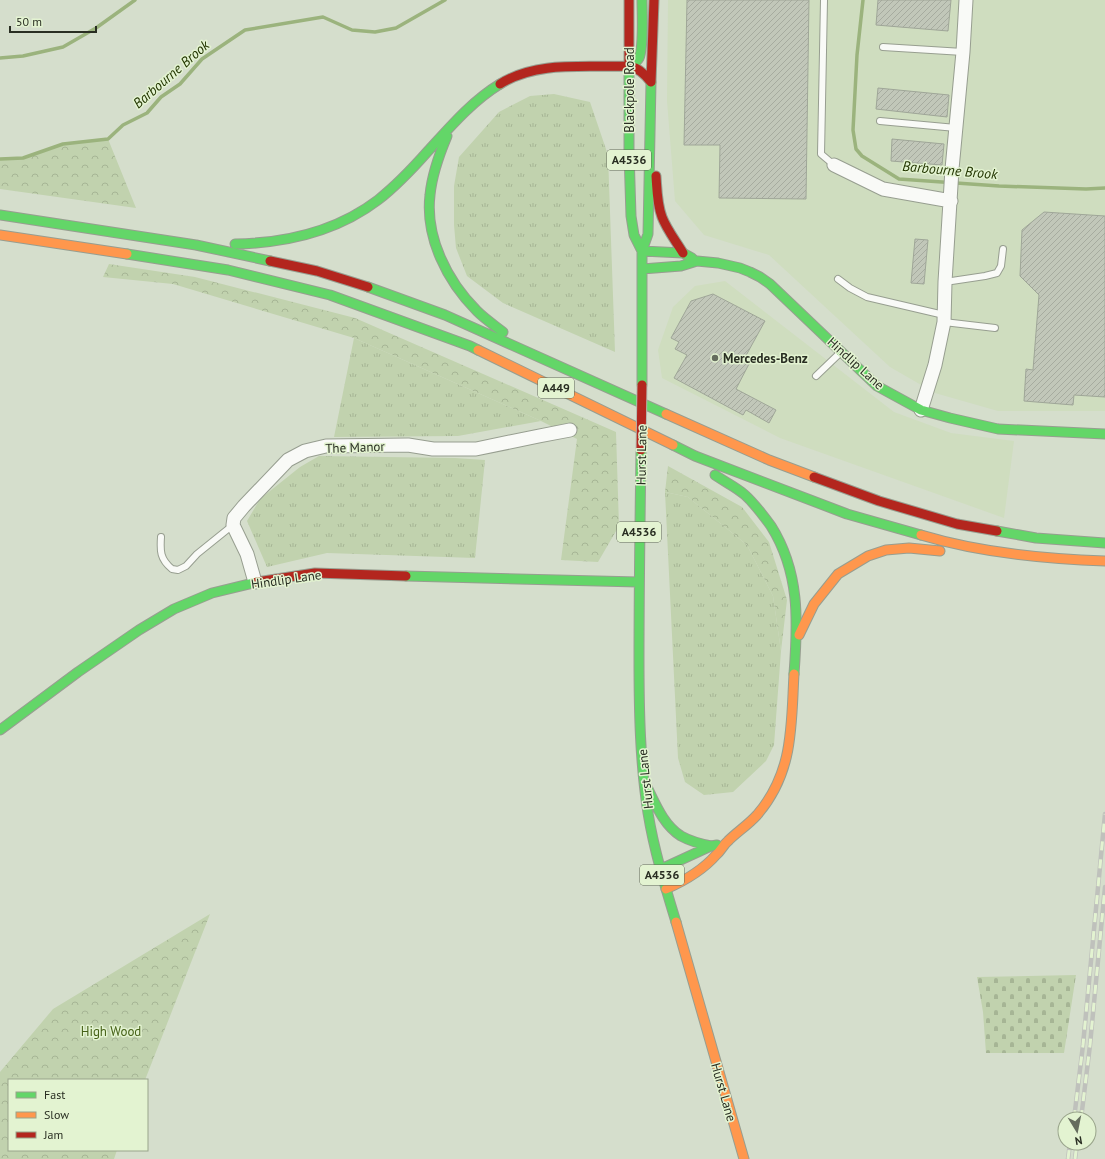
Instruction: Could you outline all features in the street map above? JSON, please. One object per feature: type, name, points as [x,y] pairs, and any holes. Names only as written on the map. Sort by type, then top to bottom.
[{"type":"main road","name":"Blackpole Road","points":[[629,0],[628,152],[631,216],[634,235],[642,251]]},
{"type":"main road","points":[[629,66],[639,58],[641,49],[642,0]]},
{"type":"main road","name":"Blackpole Road","points":[[642,385],[642,251],[648,234],[654,0]]},
{"type":"main road","points":[[196,245],[273,242],[300,237],[327,229],[353,217],[395,186],[482,95],[515,76],[534,71],[556,68],[629,66],[640,69],[646,74],[651,82]]},
{"type":"main road","points":[[451,126],[437,160],[431,181],[429,202],[430,226],[436,247],[445,268],[468,301],[480,314],[522,348]]},
{"type":"main road","points":[[650,161],[656,175],[659,208],[662,217],[683,253]]},
{"type":"main road","name":"A449","points":[[0,215],[196,245],[317,271],[378,290],[445,315],[522,348],[769,460],[879,501],[957,524],[1036,538],[1105,543]]},
{"type":"main road","name":"A449","points":[[0,235],[228,270],[330,295],[470,346],[695,456],[847,514],[937,540],[985,550],[1042,557],[1105,561]]},
{"type":"main road","name":"Hindlip Lane","points":[[642,251],[683,253],[697,261]]},
{"type":"main road","name":"Hindlip Lane","points":[[642,269],[681,266],[697,261],[718,263],[740,268],[760,278],[770,284],[877,386],[921,410],[998,429],[1105,434]]},
{"type":"main road","name":"Hurst Lane","points":[[642,385],[638,582],[640,724],[648,814],[666,889],[744,1159]]},
{"type":"main road","points":[[666,889],[701,868],[718,855],[726,843],[749,823],[764,806],[781,775],[789,745],[791,729],[796,640],[796,604],[794,581],[787,560],[776,534],[755,505],[740,490],[716,476],[695,456]]},
{"type":"main road","points":[[796,640],[814,604],[838,574],[868,556],[886,550],[908,548],[940,552],[985,550]]},
{"type":"main road","name":"Hindlip Lane","points":[[0,730],[138,630],[174,609],[212,593],[255,582],[315,573],[638,582]]},
{"type":"main road","points":[[644,781],[672,829],[690,840],[711,846]]},
{"type":"main road","points":[[661,869],[711,846],[726,843]]},
{"type":"street","points":[[921,410],[935,365],[944,318],[952,169],[963,52],[966,0]]},
{"type":"street","points":[[834,165],[883,189],[951,201]]},
{"type":"street","name":"The Manor","points":[[233,525],[234,518],[282,466],[288,460],[305,451],[326,446],[408,445],[433,449],[476,449],[570,430]]},
{"type":"street","points":[[233,525],[246,554],[255,582]]},
{"type":"lane","points":[[824,0],[821,154],[834,165]]},
{"type":"lane","points":[[883,47],[963,52]]},
{"type":"lane","points":[[880,121],[956,128]]},
{"type":"lane","points":[[945,282],[974,279],[997,273],[1000,266],[1003,249]]},
{"type":"lane","points":[[838,279],[850,288],[867,297],[944,318],[995,328]]},
{"type":"lane","points":[[816,376],[842,351]]},
{"type":"lane","points":[[161,537],[160,551],[163,560],[172,569],[178,570],[186,566],[197,554],[233,525]]},
{"type":"shaded area","points":[[668,0],[1105,0],[1105,411],[998,411],[935,393],[890,367],[769,255],[704,235],[675,201],[667,101]]},
{"type":"shaded area","points":[[725,281],[894,412],[951,433],[1014,441],[1004,518],[780,438],[662,378],[658,350],[673,307],[695,286]]},
{"type":"green space","points":[[554,94],[590,102],[608,155],[615,352],[503,303],[467,276],[456,248],[454,225],[454,186],[459,157],[499,112],[530,96]]},
{"type":"green space","points":[[108,139],[136,208],[0,189],[0,159],[23,158],[63,144]]},
{"type":"green space","points":[[109,264],[195,277],[355,318],[616,432],[619,526],[598,562],[561,560],[577,439],[541,421],[354,338],[173,284],[103,277]]},
{"type":"green space","points":[[354,338],[541,421],[458,436],[334,437]]},
{"type":"green space","points":[[319,456],[455,458],[485,460],[475,558],[327,553],[267,567],[247,521],[260,499],[300,467]]},
{"type":"green space","points":[[668,466],[742,507],[769,542],[787,600],[781,651],[773,596],[747,545],[688,497],[665,492]]},
{"type":"green space","points":[[665,492],[688,497],[747,545],[773,596],[781,651],[774,745],[766,761],[733,792],[704,795],[685,782],[678,758]]},
{"type":"green space","name":"High Wood","points":[[210,914],[145,1079],[8,1079],[8,1151],[117,1151],[114,1159],[0,1159],[0,1072],[53,1009]]},
{"type":"green space","points":[[1076,975],[1064,1053],[986,1053],[983,1012],[977,977]]},
{"type":"building","points":[[687,0],[809,0],[806,199],[719,198],[720,145],[684,145]]},
{"type":"building","points":[[878,0],[951,0],[948,31],[876,25]]},
{"type":"building","points":[[878,88],[949,95],[947,117],[876,109]]},
{"type":"building","points":[[892,139],[944,144],[942,165],[891,161]]},
{"type":"building","points":[[1044,212],[1105,216],[1105,397],[1074,395],[1073,405],[1024,401],[1026,369],[1033,370],[1039,295],[1020,276],[1022,230]]},
{"type":"building","points":[[915,239],[928,240],[924,284],[911,283]]},
{"type":"building","name":"Mercedes-Benz","points":[[713,294],[765,321],[743,361],[749,364],[736,389],[776,410],[769,423],[746,410],[743,415],[674,378],[687,355],[675,349],[679,342],[671,338],[691,301]]},
{"type":"waterway","points":[[0,58],[23,56],[63,47],[96,28],[135,0]]},
{"type":"waterway","name":"Barbourne Brook","points":[[0,159],[23,158],[63,144],[108,139],[123,125],[147,113],[161,97],[180,84],[202,59],[245,30],[323,17],[352,30],[375,32],[396,28],[445,0]]},
{"type":"waterway","name":"Barbourne Brook","points":[[863,0],[857,55],[853,130],[856,149],[862,156],[899,179],[999,186],[1086,189],[1105,188]]},
{"type":"railway","points":[[1075,1111],[1083,1045],[1105,814]]},
{"type":"railway","points":[[1082,1111],[1090,1045],[1105,887]]},
{"type":"railway","points":[[1068,1159],[1069,1151]]},
{"type":"railway","points":[[1075,1159],[1076,1151]]},
{"type":"traffic: fast","points":[[629,66],[637,61],[641,53],[642,0]]},
{"type":"traffic: fast","points":[[629,66],[631,216],[634,235],[642,251]]},
{"type":"traffic: fast","points":[[642,385],[642,251],[648,234],[651,82]]},
{"type":"traffic: fast","points":[[235,244],[273,241],[310,234],[328,228],[362,211],[392,188],[411,170],[462,115],[480,98],[500,84]]},
{"type":"traffic: fast","points":[[447,136],[436,165],[430,195],[429,211],[435,242],[440,258],[456,286],[480,314],[503,332]]},
{"type":"traffic: fast","points":[[0,215],[196,245],[270,261]]},
{"type":"traffic: fast","points":[[642,251],[683,253],[692,258]]},
{"type":"traffic: fast","points":[[127,254],[228,270],[330,295],[478,350]]},
{"type":"traffic: fast","points":[[642,269],[681,266],[697,261],[718,263],[740,268],[760,277],[770,284],[877,386],[921,410],[998,429],[1105,434]]},
{"type":"traffic: fast","points":[[368,287],[445,315],[666,414]]},
{"type":"traffic: fast","points":[[673,445],[695,456],[847,514],[921,535]]},
{"type":"traffic: fast","points":[[641,450],[639,659],[642,756],[645,794],[650,827],[676,922]]},
{"type":"traffic: fast","points":[[715,475],[738,489],[752,502],[771,526],[780,543],[787,561],[795,597],[796,635],[794,674]]},
{"type":"traffic: fast","points":[[997,531],[1036,538],[1105,543]]},
{"type":"traffic: fast","points":[[406,576],[638,582]]},
{"type":"traffic: fast","points":[[0,730],[78,672],[139,630],[174,609],[212,593],[257,582]]},
{"type":"traffic: fast","points":[[644,781],[659,811],[674,831],[688,839],[711,846]]},
{"type":"traffic: fast","points":[[661,869],[711,846],[717,845]]},
{"type":"traffic: slow","points":[[0,235],[127,254]]},
{"type":"traffic: slow","points":[[478,350],[673,445]]},
{"type":"traffic: slow","points":[[666,414],[769,460],[814,477]]},
{"type":"traffic: slow","points":[[921,535],[989,551],[1035,557],[1105,561]]},
{"type":"traffic: slow","points":[[799,635],[814,604],[838,574],[868,556],[886,550],[909,548],[940,551]]},
{"type":"traffic: slow","points":[[666,889],[686,879],[705,866],[726,843],[757,815],[769,799],[778,782],[788,748],[791,730],[794,674]]},
{"type":"traffic: slow","points":[[676,922],[744,1159]]},
{"type":"traffic: jam","points":[[629,0],[629,66]]},
{"type":"traffic: jam","points":[[651,82],[654,0]]},
{"type":"traffic: jam","points":[[500,84],[515,76],[530,71],[546,68],[579,66],[629,66],[642,72],[651,82]]},
{"type":"traffic: jam","points":[[656,176],[660,212],[669,231],[683,253]]},
{"type":"traffic: jam","points":[[270,261],[317,271],[368,287]]},
{"type":"traffic: jam","points":[[641,450],[642,385]]},
{"type":"traffic: jam","points":[[814,477],[879,501],[957,524],[997,531]]},
{"type":"traffic: jam","points":[[257,582],[315,573],[406,576]]},
{"type":"place","name":"Mercedes-Benz","points":[[715,358]]}]
